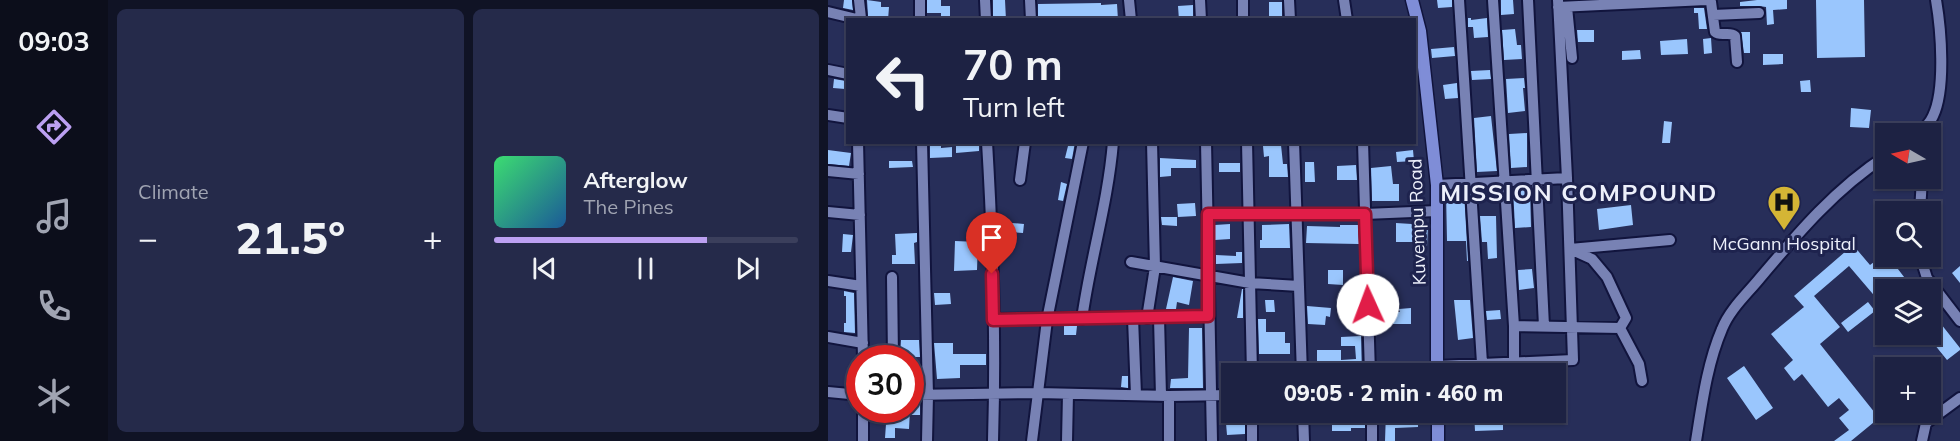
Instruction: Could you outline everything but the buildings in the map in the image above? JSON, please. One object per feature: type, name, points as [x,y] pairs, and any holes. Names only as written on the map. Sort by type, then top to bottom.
[{"type":"main road","name":"Kuvempu Road","points":[[1412,0],[1415,18]]},
{"type":"main road","name":"Kuvempu Road","points":[[1417,31],[1437,185],[1437,363]]},
{"type":"main road","points":[[1438,423],[1438,441]]},
{"type":"street","points":[[859,0],[861,18]]},
{"type":"street","points":[[920,0],[920,18]]},
{"type":"street","points":[[985,0],[986,18]]},
{"type":"street","points":[[1030,0],[1031,18]]},
{"type":"street","points":[[1129,0],[1131,18]]},
{"type":"street","points":[[1200,0],[1201,18]]},
{"type":"street","points":[[1243,0],[1243,18]]},
{"type":"street","points":[[1289,0],[1290,18]]},
{"type":"street","points":[[1344,0],[1347,18]]},
{"type":"street","points":[[1458,0],[1482,363]]},
{"type":"street","points":[[1493,0],[1514,327],[1514,363],[1574,360],[1561,5]]},
{"type":"street","points":[[1528,0],[1544,326]]},
{"type":"street","points":[[1561,5],[1706,0],[1711,2],[1716,33],[1735,36],[1737,62]]},
{"type":"street","points":[[1929,123],[1938,100],[1941,68],[1939,16],[1936,0]]},
{"type":"street","points":[[1561,5],[1572,58]]},
{"type":"street","points":[[828,12],[856,18]]},
{"type":"street","points":[[1713,15],[1759,13]]},
{"type":"street","points":[[828,70],[846,74]]},
{"type":"street","points":[[828,115],[846,118]]},
{"type":"street","points":[[828,337],[862,343],[858,144]]},
{"type":"street","points":[[922,144],[927,441]]},
{"type":"street","points":[[987,144],[991,206],[995,394],[993,441]]},
{"type":"street","points":[[1020,180],[1025,144]]},
{"type":"street","points":[[1032,441],[1047,320],[1083,144]]},
{"type":"street","points":[[1082,319],[1103,214],[1113,144]]},
{"type":"street","points":[[1147,318],[1155,267],[1152,144]]},
{"type":"street","points":[[1206,144],[1212,441]]},
{"type":"street","points":[[1247,144],[1252,363]]},
{"type":"street","points":[[1294,144],[1302,363]]},
{"type":"street","points":[[1363,144],[1371,363]]},
{"type":"street","points":[[1696,441],[1707,378],[1721,330],[1729,315],[1784,249],[1835,195],[1875,163]]},
{"type":"street","points":[[828,171],[859,174]]},
{"type":"street","points":[[1437,185],[1567,178]]},
{"type":"street","points":[[1208,214],[1365,214],[1437,211]]},
{"type":"street","points":[[828,212],[860,215]]},
{"type":"street","points":[[1570,249],[1670,240]]},
{"type":"street","points":[[1570,249],[1592,259],[1607,278],[1626,318],[1620,328]]},
{"type":"street","points":[[1131,262],[1208,277],[1250,283],[1299,286]]},
{"type":"street","points":[[1924,267],[1927,278],[1960,321]]},
{"type":"street","points":[[892,277],[893,345]]},
{"type":"street","points":[[828,280],[861,286]]},
{"type":"street","points":[[993,320],[1208,316]]},
{"type":"street","points":[[1133,318],[1137,395]]},
{"type":"street","points":[[1159,318],[1169,441]]},
{"type":"street","points":[[1514,327],[1620,328]]},
{"type":"street","points":[[1620,328],[1639,364],[1642,381]]},
{"type":"street","points":[[828,392],[846,394]]},
{"type":"street","points":[[924,394],[1068,393],[1221,396]]},
{"type":"street","points":[[1067,441],[1068,393]]},
{"type":"street","points":[[1922,441],[1926,423],[1960,398]]},
{"type":"street","points":[[863,423],[863,441]]},
{"type":"street","points":[[1252,423],[1252,441]]},
{"type":"street","points":[[1303,423],[1304,441]]},
{"type":"street","points":[[1372,423],[1372,441]]},
{"type":"place","name":"McGann Hospital","points":[[1784,231]]},
{"type":"district","name":"MISSION COMPOUND","points":[[1579,192]]},
{"type":"route","points":[[992,274],[993,320],[1208,316],[1208,214],[1365,214],[1368,305]]}]
